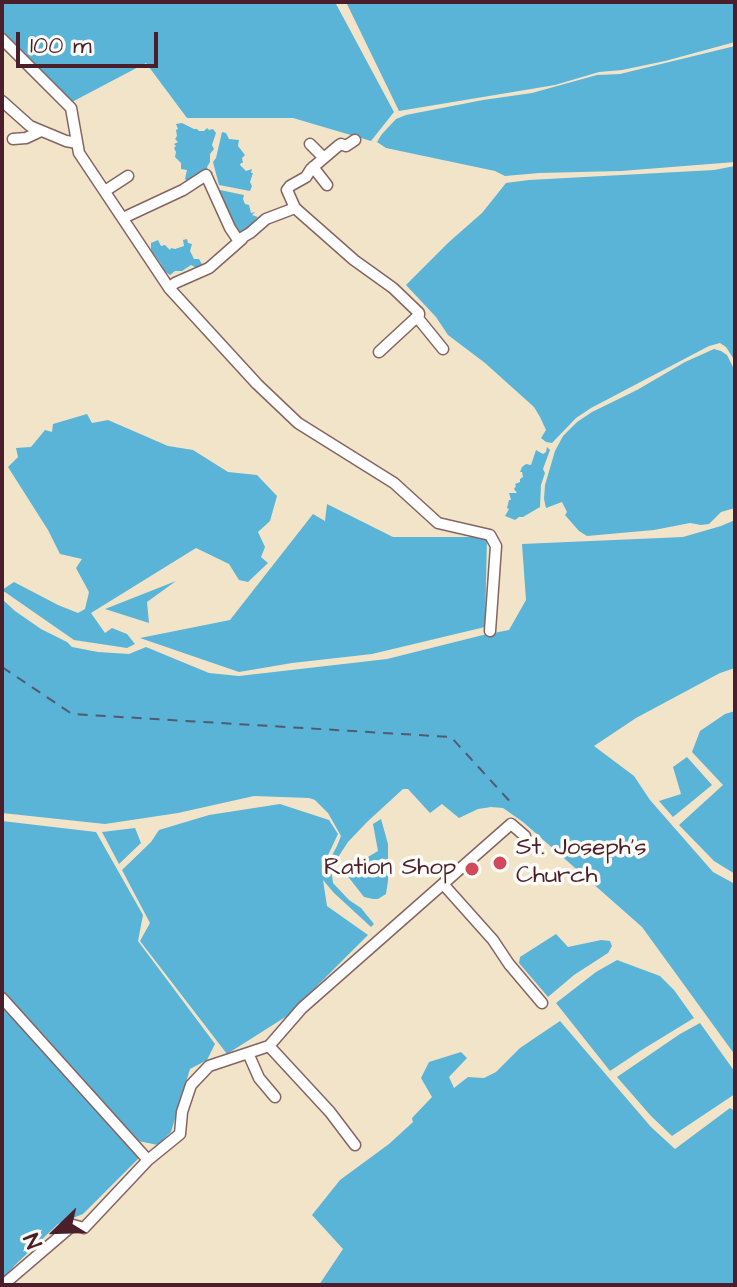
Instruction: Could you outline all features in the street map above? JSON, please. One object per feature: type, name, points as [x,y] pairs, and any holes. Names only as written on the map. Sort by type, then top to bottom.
[{"type":"street","points":[[2,39],[71,108],[79,153],[169,288],[257,384],[298,423],[394,483],[438,523],[490,535],[496,546],[490,631]]},
{"type":"street","points":[[2,101],[30,126],[77,143]]},
{"type":"street","points":[[13,139],[26,138],[41,131]]},
{"type":"street","points":[[355,140],[346,146],[341,144],[313,167],[306,177],[287,190],[295,208],[419,313],[379,352]]},
{"type":"street","points":[[310,144],[324,158]]},
{"type":"street","points":[[313,167],[327,185]]},
{"type":"street","points":[[123,218],[183,190],[206,175],[235,237],[242,239]]},
{"type":"street","points":[[105,191],[128,176]]},
{"type":"street","points":[[169,288],[209,268],[266,219],[295,208]]},
{"type":"street","points":[[417,317],[443,349]]},
{"type":"street","points":[[3,1285],[73,1225],[84,1228],[148,1160],[180,1134],[182,1112],[191,1085],[209,1066],[271,1043],[302,1008],[511,824],[525,836]]},
{"type":"street","points":[[443,884],[493,940],[542,1003]]},
{"type":"street","points":[[2,998],[148,1160]]},
{"type":"street","points":[[271,1043],[337,1111]]},
{"type":"street","points":[[271,1043],[355,1145]]},
{"type":"street","points":[[248,1053],[259,1078],[275,1097]]},
{"type":"water","points":[[2,2],[335,2],[394,112],[371,141],[293,118],[187,118],[146,63],[72,102],[2,32]]},
{"type":"water","points":[[346,2],[735,2],[735,42],[665,61],[599,72],[555,85],[399,111]]},
{"type":"water","points":[[735,46],[735,162],[505,176],[495,171],[386,148],[377,142],[396,119],[406,115],[532,93],[597,75],[620,74]]},
{"type":"water","points":[[182,123],[199,131],[213,129],[216,133],[207,167],[213,173],[189,182],[185,179],[187,170],[181,169],[181,163],[175,157],[174,144],[178,142],[175,139],[176,124]]},
{"type":"water","points":[[222,132],[229,139],[239,140],[238,146],[245,155],[240,165],[246,171],[252,169],[253,173],[250,191],[219,185],[213,162]]},
{"type":"water","points":[[735,166],[735,361],[720,343],[709,346],[591,408],[576,418],[552,443],[541,438],[546,430],[534,407],[448,335],[406,285],[482,213],[506,183],[714,170]]},
{"type":"water","points":[[220,190],[244,195],[245,204],[249,205],[251,213],[255,212],[252,215],[258,217],[240,235],[215,195]]},
{"type":"water","points":[[187,239],[192,244],[190,251],[194,259],[199,259],[203,266],[197,268],[191,265],[170,275],[163,270],[151,250],[151,243],[158,240],[161,246],[165,245],[170,250],[184,246],[183,240]]},
{"type":"water","points":[[714,349],[727,355],[735,371],[735,508],[721,512],[709,524],[690,523],[654,530],[587,536],[565,515],[567,512],[562,502],[546,508],[545,485],[555,451],[563,436],[577,422]]},
{"type":"water","points":[[87,414],[92,423],[108,420],[168,446],[193,450],[228,472],[257,475],[277,496],[270,521],[258,532],[265,547],[261,557],[268,563],[248,582],[239,580],[229,564],[196,548],[91,613],[105,633],[112,628],[127,634],[135,644],[127,648],[74,640],[2,590],[14,582],[78,613],[85,609],[89,592],[76,568],[82,559],[60,554],[8,467],[18,457],[16,448],[31,447],[45,430],[52,432],[53,424]]},
{"type":"water","points":[[547,447],[550,450],[543,469],[540,507],[515,520],[505,516],[511,500],[509,493],[517,493],[515,484],[523,477],[520,472],[522,467],[531,465],[536,450],[543,454]]},
{"type":"water","points":[[327,504],[393,537],[487,537],[485,627],[372,654],[239,672],[140,638],[230,620],[313,514],[325,521]]},
{"type":"water","points":[[735,520],[735,668],[636,718],[594,746],[634,776],[650,800],[713,872],[735,884],[735,1055],[642,927],[503,808],[478,809],[459,818],[442,804],[430,813],[408,789],[403,789],[348,842],[331,868],[333,883],[374,924],[371,927],[323,880],[327,906],[368,935],[287,1016],[227,1054],[140,941],[150,923],[122,870],[159,830],[209,815],[280,804],[329,820],[338,834],[322,868],[323,877],[341,836],[328,813],[309,798],[254,796],[178,813],[105,824],[2,813],[2,599],[41,629],[72,647],[129,654],[146,647],[209,673],[239,676],[387,659],[509,630],[526,600],[522,544],[683,537]]},
{"type":"water","points":[[176,581],[147,602],[149,623],[105,609]]},
{"type":"water","points":[[735,711],[735,874],[714,861],[679,825],[723,785],[692,752],[700,731]]},
{"type":"water","points":[[687,757],[712,785],[673,817],[659,801],[681,794],[673,767]]},
{"type":"water","points":[[381,819],[388,844],[388,881],[386,894],[373,899],[364,897],[346,870],[378,851],[373,824]]},
{"type":"water","points":[[2,821],[96,832],[143,915],[138,941],[215,1044],[207,1060],[190,1069],[171,1132],[158,1145],[138,1141],[2,993]]},
{"type":"water","points":[[135,828],[141,843],[119,864],[102,832]]},
{"type":"water","points":[[556,934],[568,947],[601,940],[610,941],[612,946],[608,953],[548,997],[519,963],[520,957]]},
{"type":"water","points":[[617,960],[660,976],[694,1018],[610,1071],[556,1003]]},
{"type":"water","points":[[2,1003],[140,1157],[83,1214],[58,1224],[2,1281]]},
{"type":"water","points":[[560,1021],[651,1127],[675,1149],[730,1108],[735,1111],[735,1285],[319,1285],[343,1249],[312,1215],[340,1180],[413,1122],[412,1118],[432,1097],[421,1078],[429,1062],[461,1052],[467,1058],[449,1077],[454,1088],[468,1077],[484,1078],[496,1072],[520,1048]]},
{"type":"water","points":[[700,1023],[735,1072],[735,1094],[672,1136],[617,1077]]},
{"type":"ferry route","points":[[2,667],[72,714],[451,737],[514,806]]},
{"type":"place","name":"St. Joseph's Church","points":[[500,863]]},
{"type":"place","name":"Ration Shop","points":[[472,869]]}]
